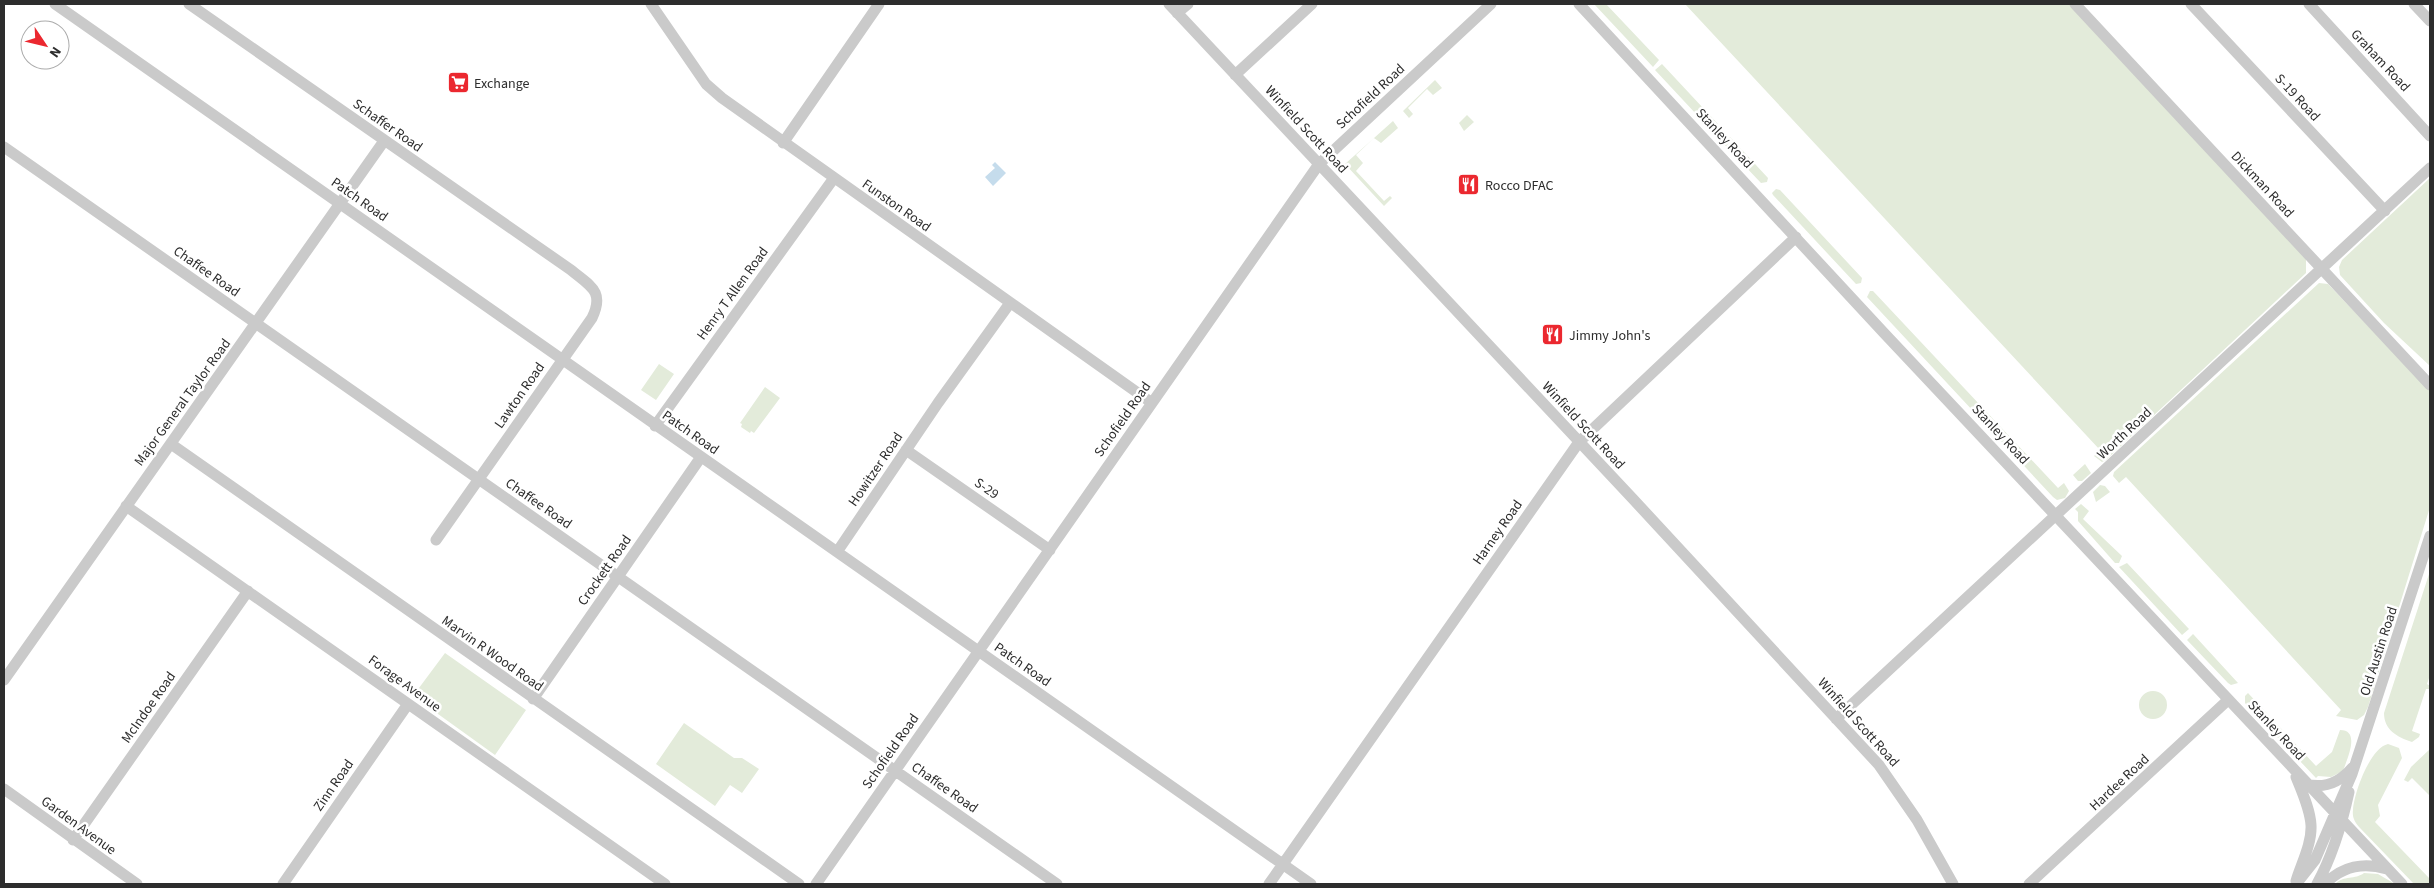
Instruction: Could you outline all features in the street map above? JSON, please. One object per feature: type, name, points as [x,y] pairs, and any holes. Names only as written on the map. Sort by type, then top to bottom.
[{"type":"street","name":"Patch Road","points":[[56,4],[563,359],[655,426],[1311,884]]},
{"type":"street","name":"Schaffer Road","points":[[189,4],[571,270]]},
{"type":"street","name":"Funston Road","points":[[651,4],[706,84],[782,143],[1152,403]]},
{"type":"street","points":[[782,143],[879,4]]},
{"type":"street","name":"Winfield Scott Road","points":[[1169,4],[1878,765],[1898,790],[1953,884]]},
{"type":"street","points":[[1178,13],[1188,4]]},
{"type":"street","points":[[1235,75],[1312,4]]},
{"type":"street","name":"Schofield Road","points":[[816,884],[1319,164],[1491,4]]},
{"type":"street","name":"Stanley Road","points":[[1579,4],[2306,784],[2402,884]]},
{"type":"street","name":"Dickman Road","points":[[2075,4],[2430,385]]},
{"type":"street","name":"S-19 Road","points":[[2191,4],[2385,211]]},
{"type":"street","name":"Graham Road","points":[[2309,4],[2430,136]]},
{"type":"street","points":[[2414,4],[2430,22]]},
{"type":"street","name":"Major General Taylor Road","points":[[4,680],[257,324],[384,141]]},
{"type":"street","name":"Chaffee Road","points":[[4,147],[1057,884]]},
{"type":"street","name":"Worth Road","points":[[1836,719],[2430,168]]},
{"type":"street","name":"Henry T Allen Road","points":[[655,426],[834,178]]},
{"type":"street","name":"Harney Road","points":[[1269,884],[1579,442],[1796,237]]},
{"type":"street","name":"Lawton Road","points":[[436,540],[480,480],[592,318],[598,302],[597,294],[592,287],[571,270]]},
{"type":"street","name":"Howitzer Road","points":[[837,552],[938,403],[1010,303]]},
{"type":"street","name":"Marvin R Wood Road","points":[[171,444],[799,884]]},
{"type":"street","name":"S-29","points":[[906,450],[1050,550]]},
{"type":"street","name":"Crockett Road","points":[[533,699],[701,457]]},
{"type":"street","name":"Forage Avenue","points":[[126,506],[666,884]]},
{"type":"street","name":"Old Austin Road","points":[[2296,884],[2316,860],[2334,813],[2352,774],[2430,536]]},
{"type":"street","name":"McIndoe Road","points":[[73,840],[248,591]]},
{"type":"street","name":"Hardee Road","points":[[2029,884],[2228,700]]},
{"type":"street","name":"Zinn Road","points":[[283,884],[408,704]]},
{"type":"street","points":[[2306,784],[2321,786],[2336,782],[2346,775],[2356,762]]},
{"type":"street","points":[[2294,771],[2311,825],[2309,841],[2296,884]]},
{"type":"street","name":"Old Austin Road","points":[[2320,882],[2342,822],[2352,774]]},
{"type":"street","name":"Garden Avenue","points":[[4,789],[137,884]]},
{"type":"street","points":[[2320,882],[2346,869],[2360,866],[2376,866],[2388,869]]},
{"type":"green space","points":[[1594,4],[1606,4],[1659,60],[1653,67]]},
{"type":"green space","points":[[1685,4],[2069,4],[2306,258],[2306,273],[2102,462],[2094,456],[2100,450]]},
{"type":"green space","points":[[1662,64],[1718,124],[1711,130],[1655,70]]},
{"type":"green space","points":[[1435,80],[1442,88],[1433,95],[1427,89],[1408,108],[1413,114],[1409,118],[1403,111]]},
{"type":"green space","points":[[1467,115],[1474,122],[1464,131],[1459,123]]},
{"type":"green space","points":[[1393,121],[1398,128],[1381,143],[1374,138]]},
{"type":"green space","points":[[1730,137],[1768,178],[1767,182],[1761,183],[1723,143]]},
{"type":"green space","points":[[1374,138],[1356,155],[1363,163],[1356,171],[1384,201],[1390,196],[1392,198],[1384,206],[1345,164]]},
{"type":"green space","points":[[2430,178],[2430,366],[2384,323],[2340,275],[2339,267],[2342,260]]},
{"type":"green space","points":[[1776,189],[1780,190],[1862,278],[1861,283],[1856,284],[1773,195],[1772,193]]},
{"type":"green space","points":[[2319,283],[2328,284],[2430,391],[2430,507],[2368,707],[2364,715],[2357,720],[2336,716],[2341,710],[2126,477],[2119,483],[2113,476],[2114,472]]},
{"type":"green space","points":[[1870,291],[1873,291],[2058,488],[2064,483],[2069,491],[2065,498],[2057,500],[2053,497],[1867,297]]},
{"type":"green space","points":[[659,364],[674,374],[656,400],[641,390]]},
{"type":"green space","points":[[765,387],[780,398],[754,433],[751,431],[750,433],[741,427],[742,424],[740,423]]},
{"type":"green space","points":[[2085,464],[2091,473],[2082,481],[2078,481],[2073,475]]},
{"type":"green space","points":[[2100,485],[2105,486],[2110,492],[2096,502],[2093,492]]},
{"type":"green space","points":[[2081,504],[2089,511],[2083,519],[2122,556],[2119,563],[2115,563],[2078,521],[2078,512],[2075,509]]},
{"type":"green space","points":[[2127,563],[2189,629],[2182,635],[2119,567]]},
{"type":"green space","points":[[2430,571],[2430,675],[2427,684],[2430,686],[2430,689],[2426,689],[2412,731],[2420,734],[2419,737],[2412,742],[2392,732],[2386,724],[2384,713]]},
{"type":"green space","points":[[2193,634],[2238,683],[2231,685],[2228,683],[2187,640]]},
{"type":"green space","points":[[445,653],[526,710],[495,755],[413,696]]},
{"type":"green space","points":[[2153,691],[2163,695],[2167,705],[2163,715],[2153,719],[2143,715],[2139,705],[2143,695]]},
{"type":"green space","points":[[2248,693],[2316,766],[2332,752],[2340,730],[2346,731],[2350,735],[2351,746],[2343,771],[2331,777],[2318,776],[2316,778],[2245,703],[2245,696]]},
{"type":"green space","points":[[684,723],[734,758],[742,758],[759,769],[742,793],[730,785],[715,806],[656,764]]},
{"type":"green space","points":[[2388,744],[2399,748],[2402,758],[2378,805],[2380,816],[2375,822],[2430,879],[2430,884],[2414,884],[2360,828],[2353,818],[2356,793],[2364,772],[2381,747]]},
{"type":"green space","points":[[2430,749],[2430,796],[2412,778],[2408,782],[2404,780],[2411,767]]},
{"type":"green space","points":[[2364,873],[2378,874],[2395,884],[2335,884],[2342,879]]},
{"type":"water","points":[[995,162],[1006,173],[993,186],[985,177],[995,168],[992,165]]},
{"type":"place","name":"Exchange","points":[[458,83]]},
{"type":"place","name":"Rocco DFAC","points":[[1469,185]]},
{"type":"place","name":"Jimmy John's","points":[[1553,335]]}]
